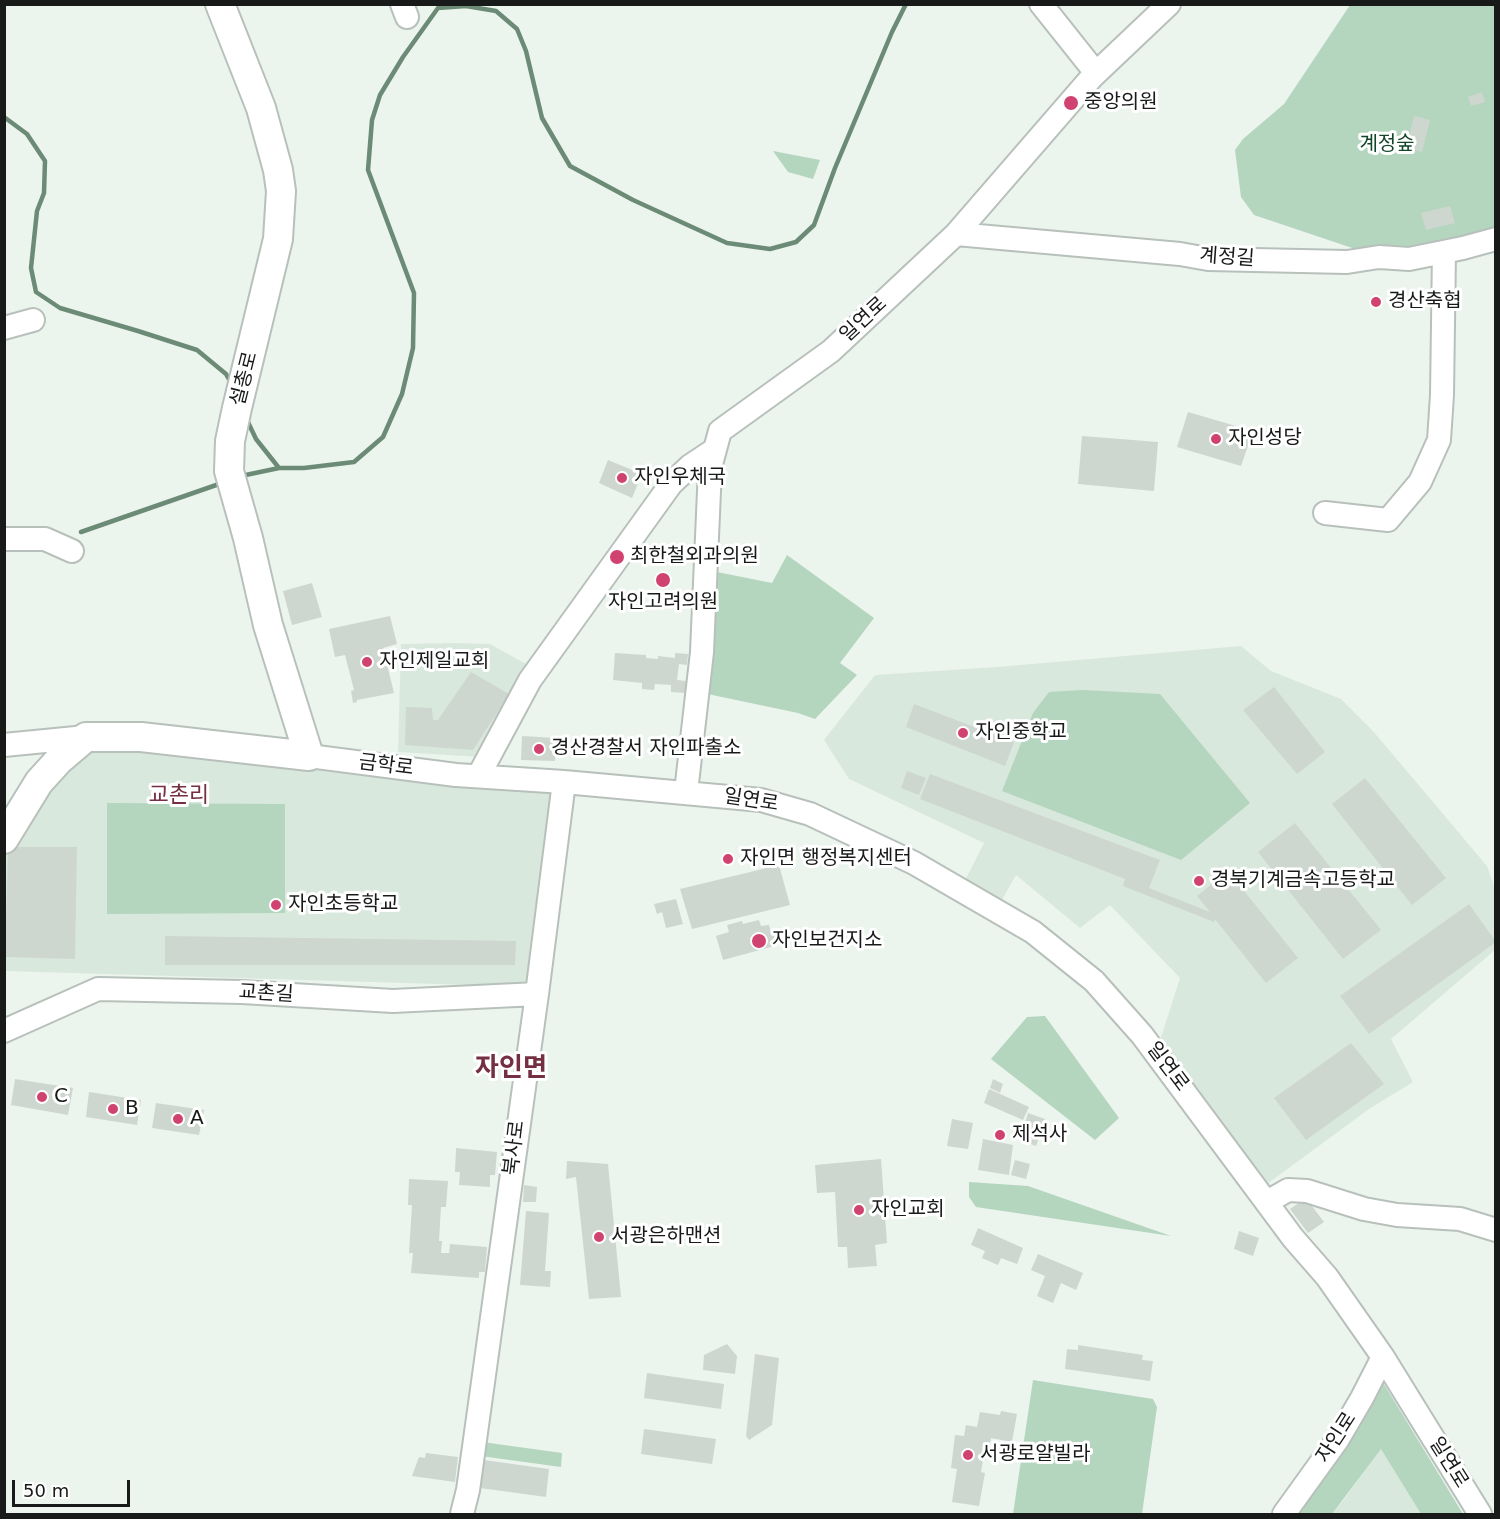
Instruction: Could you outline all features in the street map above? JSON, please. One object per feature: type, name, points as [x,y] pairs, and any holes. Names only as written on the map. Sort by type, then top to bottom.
[{"type":"main road","name":"설총로","points":[[220,4],[261,108],[278,170],[281,191],[278,239],[237,408],[229,471],[268,625],[309,756]]},
{"type":"main road","name":"금학로","points":[[86,737],[141,737],[309,756]]},
{"type":"main road","points":[[4,839],[39,782],[59,760],[86,737]]},
{"type":"street","points":[[1041,4],[1096,73]]},
{"type":"street","name":"일연로","points":[[1169,4],[1096,73],[956,234],[831,351],[720,431],[710,468],[702,652],[686,792],[761,800],[810,814],[914,863],[1033,932],[1094,981],[1142,1035],[1293,1238],[1327,1277],[1383,1357],[1480,1515]]},
{"type":"street","name":"계정길","points":[[956,234],[1180,254],[1208,259],[1347,262],[1379,257],[1409,259],[1496,239]]},
{"type":"street","points":[[1325,513],[1388,520],[1420,482],[1438,440],[1442,395],[1444,252]]},
{"type":"street","points":[[4,328],[33,320]]},
{"type":"street","points":[[479,775],[530,680],[672,484],[690,466],[714,450]]},
{"type":"street","points":[[4,539],[45,539],[72,551]]},
{"type":"street","name":"금학로","points":[[4,745],[86,737]]},
{"type":"street","name":"금학로","points":[[309,756],[456,775],[686,792]]},
{"type":"street","name":"북사로","points":[[462,1515],[468,1490],[564,782]]},
{"type":"street","name":"교촌길","points":[[4,1031],[98,989],[242,992],[393,1001],[537,994]]},
{"type":"street","points":[[1267,1202],[1288,1190],[1307,1191],[1364,1209],[1397,1215],[1460,1219],[1496,1230]]},
{"type":"street","name":"자인로","points":[[1284,1515],[1338,1439],[1383,1357]]},
{"type":"shaded area","points":[[401,644],[490,644],[537,670],[481,757],[398,752]]},
{"type":"shaded area","points":[[1241,646],[1271,671],[1341,699],[1373,731],[1487,866],[1495,889],[1495,950],[1391,1039],[1413,1082],[1369,1109],[1259,1190],[1156,1053],[1180,978],[1110,905],[1080,928],[1016,875],[996,910],[960,890],[984,843],[849,779],[824,740],[875,675]]},
{"type":"shaded area","name":"자인초등학교","points":[[86,737],[564,782],[537,987],[5,971],[4,839]]},
{"type":"shaded area","points":[[1381,1448],[1421,1514],[1332,1514],[1345,1498]]},
{"type":"green space","name":"계정숲","points":[[1350,5],[1495,5],[1495,239],[1379,257],[1254,215],[1241,197],[1235,150],[1243,139],[1284,104]]},
{"type":"green space","points":[[773,151],[820,160],[813,179],[788,172]]},
{"type":"green space","points":[[787,555],[874,618],[840,663],[857,675],[815,719],[798,713],[698,692],[707,570],[772,583]]},
{"type":"green space","points":[[1083,690],[1160,694],[1250,803],[1181,860],[1002,791],[1033,713],[1049,692]]},
{"type":"green space","points":[[107,803],[285,804],[285,913],[107,914]]},
{"type":"green space","points":[[1045,1016],[1119,1118],[1095,1140],[991,1059],[1027,1017]]},
{"type":"green space","points":[[969,1182],[1028,1186],[1171,1236],[976,1207],[969,1197]]},
{"type":"green space","points":[[1376,1371],[1463,1514],[1421,1514],[1381,1449],[1332,1514],[1284,1514]]},
{"type":"green space","points":[[1033,1380],[1153,1399],[1157,1407],[1142,1514],[1013,1514]]},
{"type":"green space","points":[[475,1441],[562,1453],[561,1467],[473,1455]]},
{"type":"building","points":[[1482,92],[1485,102],[1471,106],[1468,97]]},
{"type":"building","points":[[1414,116],[1430,120],[1422,152],[1406,148]]},
{"type":"building","points":[[1450,206],[1455,223],[1426,230],[1421,213]]},
{"type":"building","points":[[1188,412],[1253,431],[1241,466],[1177,447]]},
{"type":"building","points":[[1082,436],[1158,442],[1154,491],[1078,484]]},
{"type":"building","points":[[608,460],[642,474],[632,498],[599,483]]},
{"type":"building","points":[[312,583],[322,617],[292,625],[283,591]]},
{"type":"building","points":[[390,616],[397,644],[383,648],[394,693],[357,700],[353,703],[351,691],[354,690],[345,655],[335,657],[329,629]]},
{"type":"building","points":[[615,653],[646,655],[646,658],[658,659],[658,656],[675,658],[675,653],[688,654],[687,665],[679,664],[677,680],[686,681],[685,693],[671,692],[671,685],[655,684],[654,690],[642,689],[642,683],[613,680]]},
{"type":"building","points":[[471,672],[509,694],[473,750],[405,745],[406,707],[432,708],[433,720],[438,720]]},
{"type":"building","points":[[1274,687],[1325,752],[1297,774],[1243,710]]},
{"type":"building","points":[[914,704],[1014,742],[1005,766],[906,727]]},
{"type":"building","name":"경산경찰서 자인파출소","points":[[522,736],[556,738],[555,761],[521,760]]},
{"type":"building","points":[[907,771],[926,778],[919,795],[901,788]]},
{"type":"building","points":[[930,774],[1160,860],[1149,888],[1210,912],[1197,896],[1228,871],[1298,958],[1266,983],[1215,919],[1214,922],[1123,886],[1125,879],[920,799]]},
{"type":"building","points":[[1365,778],[1446,878],[1412,905],[1332,804]]},
{"type":"building","points":[[1295,823],[1381,930],[1343,959],[1258,852]]},
{"type":"building","points":[[8,847],[77,847],[75,959],[5,957]]},
{"type":"building","points":[[779,865],[790,905],[692,929],[680,889]]},
{"type":"building","points":[[676,899],[683,924],[666,928],[662,912],[657,914],[654,904]]},
{"type":"building","points":[[1469,904],[1496,942],[1369,1034],[1340,996]]},
{"type":"building","points":[[759,920],[761,926],[769,925],[771,933],[778,931],[782,944],[723,960],[716,936],[729,932],[727,925]]},
{"type":"building","points":[[165,936],[516,941],[515,965],[165,965]]},
{"type":"building","points":[[1351,1043],[1384,1084],[1306,1140],[1274,1098]]},
{"type":"building","name":"C","points":[[15,1079],[73,1088],[68,1115],[11,1105]]},
{"type":"building","points":[[993,1079],[1003,1084],[1000,1093],[990,1088]]},
{"type":"building","points":[[989,1089],[1029,1107],[1023,1120],[984,1103]]},
{"type":"building","name":"B","points":[[89,1092],[141,1100],[137,1125],[86,1117]]},
{"type":"building","name":"A","points":[[156,1103],[204,1110],[199,1135],[152,1128]]},
{"type":"building","points":[[1028,1113],[1045,1119],[1036,1146],[1020,1140]]},
{"type":"building","points":[[952,1119],[973,1123],[968,1149],[947,1146]]},
{"type":"building","points":[[983,1139],[1013,1145],[1009,1175],[978,1170]]},
{"type":"building","points":[[456,1148],[497,1152],[495,1175],[490,1175],[490,1187],[459,1185],[460,1172],[455,1172]]},
{"type":"building","points":[[881,1159],[887,1243],[875,1245],[877,1266],[848,1268],[847,1247],[838,1247],[835,1192],[817,1193],[815,1165]]},
{"type":"building","points":[[1015,1160],[1030,1164],[1026,1179],[1011,1175]]},
{"type":"building","name":"서광은하맨션","points":[[567,1161],[608,1164],[621,1297],[589,1299],[576,1177],[566,1179]]},
{"type":"building","points":[[409,1179],[448,1181],[446,1207],[441,1207],[439,1241],[442,1241],[441,1253],[449,1253],[450,1244],[487,1247],[485,1272],[479,1272],[479,1278],[411,1273],[413,1253],[409,1253],[412,1205],[408,1205]]},
{"type":"building","points":[[524,1185],[537,1187],[536,1202],[523,1202]]},
{"type":"building","points":[[1306,1198],[1324,1222],[1308,1233],[1290,1209]]},
{"type":"building","points":[[526,1211],[549,1213],[545,1271],[551,1271],[550,1287],[520,1285]]},
{"type":"building","points":[[978,1228],[1023,1248],[1017,1264],[1001,1258],[998,1265],[982,1258],[985,1251],[971,1245]]},
{"type":"building","points":[[1239,1231],[1259,1238],[1253,1256],[1234,1249]]},
{"type":"building","points":[[1038,1254],[1083,1273],[1076,1290],[1061,1283],[1053,1303],[1037,1296],[1045,1276],[1031,1270]]},
{"type":"building","points":[[727,1344],[737,1356],[735,1374],[703,1370],[704,1355]]},
{"type":"building","points":[[1078,1345],[1143,1355],[1142,1360],[1153,1361],[1150,1381],[1065,1369],[1067,1349],[1078,1350]]},
{"type":"building","points":[[755,1354],[779,1358],[772,1425],[749,1440],[746,1436]]},
{"type":"building","points":[[647,1373],[724,1384],[721,1409],[644,1398]]},
{"type":"building","name":"서광로얄빌라","points":[[1001,1411],[1017,1414],[1012,1442],[991,1438],[990,1443],[986,1442],[981,1472],[985,1473],[979,1506],[952,1502],[957,1469],[951,1468],[955,1435],[964,1436],[966,1425],[977,1427],[980,1412],[1000,1415]]},
{"type":"building","points":[[644,1429],[716,1439],[712,1464],[641,1454]]},
{"type":"building","points":[[426,1453],[458,1457],[455,1482],[412,1476],[419,1457],[425,1458]]},
{"type":"building","points":[[484,1460],[549,1469],[546,1497],[480,1488]]},
{"type":"waterway","points":[[246,418],[256,439],[279,468],[304,468],[354,462],[383,437],[402,394],[413,348],[414,293],[368,170],[372,120],[380,95],[403,57],[438,8],[466,6],[496,11],[517,29],[526,51],[542,118],[570,166],[633,200],[727,243],[770,249],[796,242],[814,225],[835,168],[906,4]]},
{"type":"waterway","points":[[4,117],[27,134],[45,161],[44,193],[37,211],[31,268],[36,292],[60,308],[197,350],[226,374],[231,383]]},
{"type":"waterway","points":[[241,476],[279,468]]},
{"type":"waterway","points":[[81,532],[222,483]]},
{"type":"place","name":"중앙의원","points":[[1071,103]]},
{"type":"place","name":"경산축협","points":[[1376,302]]},
{"type":"place","name":"자인성당","points":[[1216,439]]},
{"type":"place","name":"자인우체국","points":[[622,478]]},
{"type":"place","name":"최한철외과의원","points":[[617,557]]},
{"type":"place","name":"자인고려의원","points":[[663,580]]},
{"type":"place","name":"자인제일교회","points":[[367,662]]},
{"type":"place","name":"자인중학교","points":[[963,733]]},
{"type":"place","name":"경산경찰서 자인파출소","points":[[539,749]]},
{"type":"place","name":"자인면 행정복지센터","points":[[728,859]]},
{"type":"place","name":"경북기계금속고등학교","points":[[1199,881]]},
{"type":"place","name":"자인초등학교","points":[[276,905]]},
{"type":"place","name":"자인보건지소","points":[[759,941]]},
{"type":"place","name":"C","points":[[42,1097]]},
{"type":"place","name":"B","points":[[113,1109]]},
{"type":"place","name":"A","points":[[178,1119]]},
{"type":"place","name":"제석사","points":[[1000,1135]]},
{"type":"place","name":"자인교회","points":[[859,1210]]},
{"type":"place","name":"서광은하맨션","points":[[599,1237]]},
{"type":"place","name":"서광로얄빌라","points":[[968,1455]]},
{"type":"district","name":"교촌리","points":[[179,796]]},
{"type":"district","name":"자인면","points":[[511,1069]]}]
